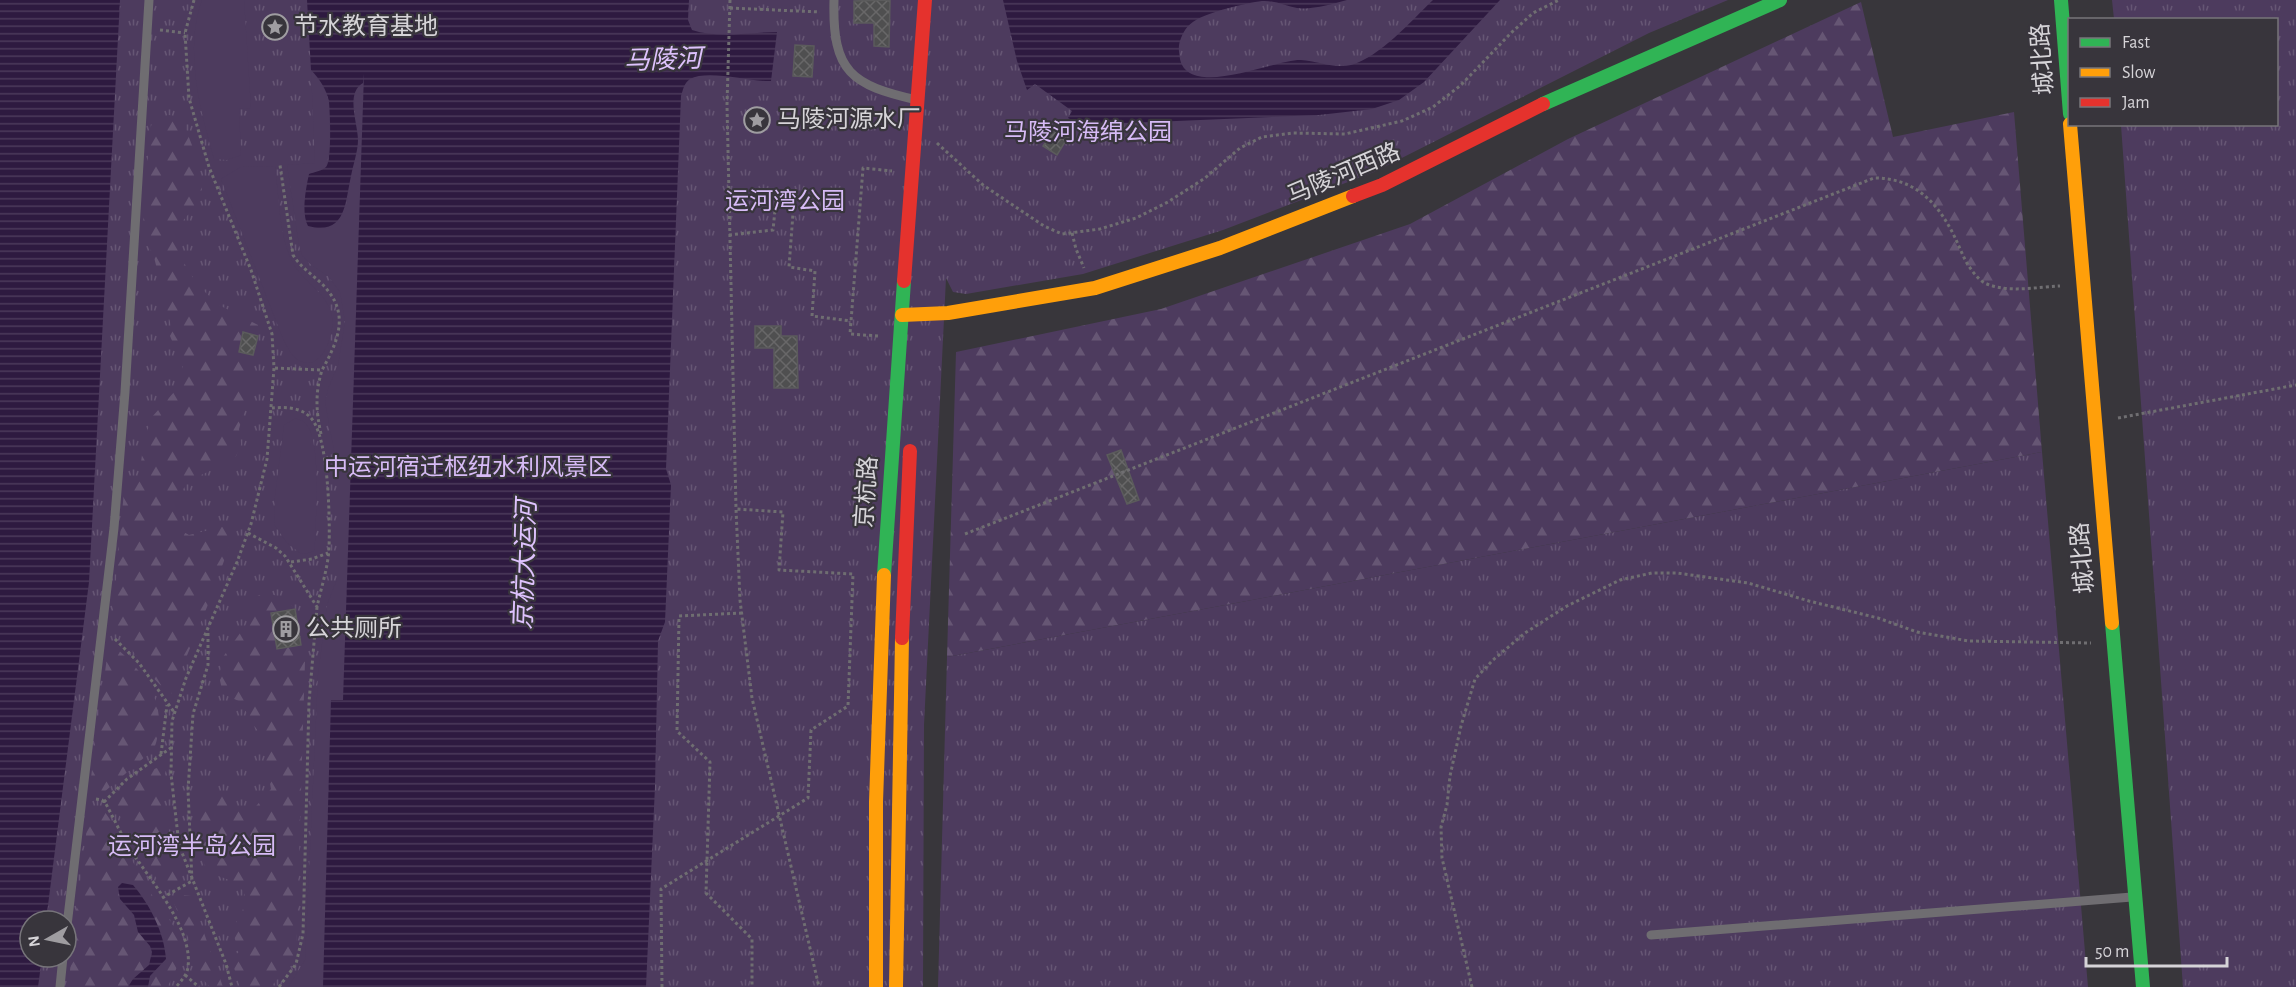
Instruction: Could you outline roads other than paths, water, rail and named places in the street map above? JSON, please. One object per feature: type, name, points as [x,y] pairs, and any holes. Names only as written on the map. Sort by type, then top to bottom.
[{"type":"street","name":"京杭路","points":[[876,987],[874,839],[878,694],[888,493],[920,100],[925,0]]},
{"type":"street","points":[[928,141],[936,0]]},
{"type":"street","name":"马陵河西路","points":[[902,315],[948,313],[1095,288],[1220,248],[1382,186],[1564,93],[1780,0]]},
{"type":"street","name":"城北路","points":[[2061,0],[2068,89]]},
{"type":"street","name":"城北路","points":[[2070,126],[2142,987]]},
{"type":"street","name":"京杭路","points":[[896,987],[902,594],[911,434]]},
{"type":"lane","points":[[69,909],[104,630],[125,392],[149,0]]},
{"type":"lane","points":[[834,0],[842,59],[849,72],[862,83],[883,92],[920,100]]},
{"type":"lane","points":[[1651,935],[2135,897]]},
{"type":"lane","points":[[60,987],[62,969]]},
{"type":"water","points":[[0,0],[120,0],[89,582],[48,909],[18,909],[18,969],[40,969],[38,987],[0,987]]},
{"type":"water","points":[[307,0],[689,0],[688,20],[692,30],[723,35],[777,32],[771,81],[698,76],[686,82],[681,96],[666,469],[671,485],[665,622],[658,641],[655,786],[646,987],[323,987],[331,700],[343,700],[364,74],[363,83],[355,94],[354,109],[358,144],[342,215],[330,226],[321,228],[308,226],[304,208],[309,174],[326,167],[330,136],[328,98],[322,84],[311,70]]},
{"type":"water","points":[[1003,0],[1347,0],[1303,8],[1262,1],[1228,8],[1196,20],[1188,26],[1181,38],[1180,59],[1187,71],[1199,76],[1215,77],[1289,61],[1351,65],[1362,61],[1384,46],[1433,0],[1500,0],[1424,82],[1399,100],[1372,109],[1319,115],[1081,125],[1068,118],[1072,111],[1035,84],[1027,90],[1017,61]]},
{"type":"water","points":[[122,883],[133,885],[139,893],[155,919],[165,949],[166,959],[150,976],[148,987],[128,987],[133,979],[149,965],[152,952],[150,946],[138,932],[134,915],[120,899],[118,887]]},
{"type":"place","name":"节水教育基地","points":[[275,27]]},
{"type":"place","name":"马陵河源水厂","points":[[757,120]]},
{"type":"place","name":"公共厕所","points":[[286,629]]},
{"type":"water label","name":"马陵河","points":[[663,60]]},
{"type":"water label","name":"京杭大运河","points":[[525,565]]},
{"type":"park label","name":"马陵河海绵公园","points":[[1088,133]]},
{"type":"park label","name":"运河湾公园","points":[[785,202]]},
{"type":"park label","name":"中运河宿迁枢纽水利风景区","points":[[468,468]]},
{"type":"park label","name":"运河湾半岛公园","points":[[192,847]]}]
